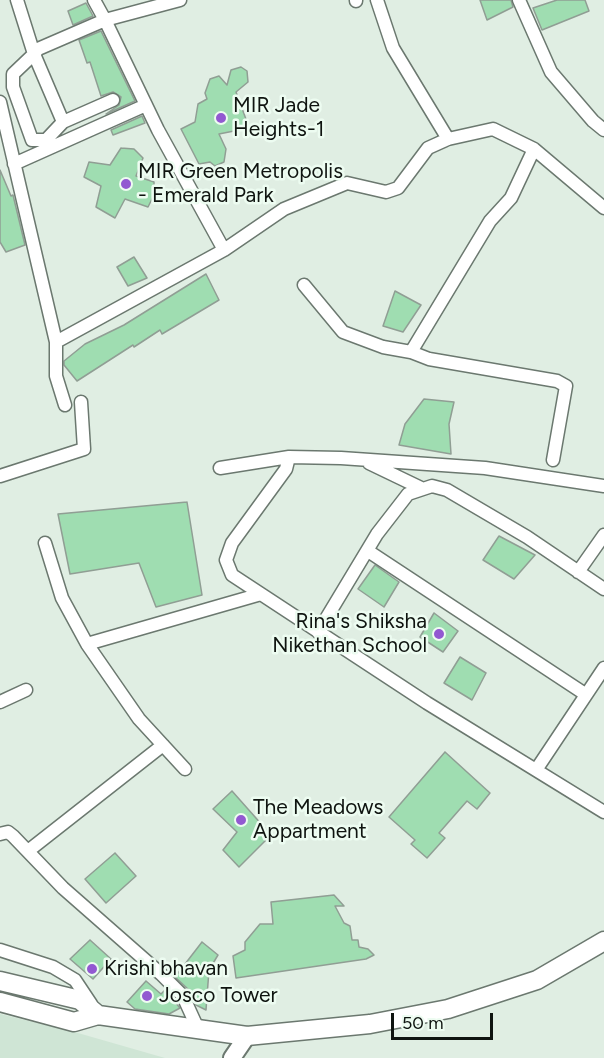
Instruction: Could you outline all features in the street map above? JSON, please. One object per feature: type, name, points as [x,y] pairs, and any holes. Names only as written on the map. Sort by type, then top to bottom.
[{"type":"main road","points":[[0,1002],[74,1022],[98,1015],[247,1036],[370,1024],[447,1009],[537,980],[604,941]]},
{"type":"main road","points":[[0,981],[80,1000],[98,1015]]},
{"type":"main road","points":[[232,1058],[247,1036]]},
{"type":"street","points":[[17,0],[34,54],[63,122]]},
{"type":"street","points":[[94,0],[146,105],[224,250]]},
{"type":"street","points":[[113,100],[63,122],[46,140],[32,141],[13,87],[13,74],[38,49],[105,21],[180,0]]},
{"type":"street","points":[[377,0],[393,48],[448,139]]},
{"type":"street","points":[[519,0],[551,72],[592,121],[604,130]]},
{"type":"street","points":[[0,102],[56,342],[56,376],[65,405]]},
{"type":"street","points":[[14,164],[146,105]]},
{"type":"street","points":[[56,342],[224,250],[284,209],[347,183],[386,192],[398,188],[428,148],[448,139],[493,129],[534,149],[604,208]]},
{"type":"street","points":[[411,352],[490,221],[511,198],[534,149]]},
{"type":"street","points":[[304,285],[343,332],[429,359],[556,381],[566,386],[554,460]]},
{"type":"street","points":[[0,476],[84,449],[81,402]]},
{"type":"street","points":[[289,457],[286,469],[232,543],[226,560],[232,575],[318,632],[604,812]]},
{"type":"street","points":[[220,468],[289,457],[365,460],[485,468],[604,486]]},
{"type":"street","points":[[365,460],[421,488]]},
{"type":"street","points":[[318,632],[368,551],[408,494],[432,486],[447,490],[527,537],[604,589]]},
{"type":"street","points":[[578,572],[604,535]]},
{"type":"street","points":[[45,543],[62,598],[87,644],[139,719],[185,769]]},
{"type":"street","points":[[368,551],[585,694]]},
{"type":"street","points":[[87,644],[261,594]]},
{"type":"street","points":[[536,770],[604,668]]},
{"type":"street","points":[[0,702],[26,690]]},
{"type":"street","points":[[27,851],[163,745]]},
{"type":"street","points":[[0,834],[8,832],[63,888],[183,996],[198,1029]]},
{"type":"street","points":[[0,950],[53,967],[75,980],[98,1015]]},
{"type":"shaded area","points":[[0,1014],[71,1031],[165,1058],[0,1058]]},
{"type":"building","points":[[480,0],[511,0],[513,7],[487,20]]},
{"type":"building","points":[[557,0],[585,0],[589,11],[542,30],[533,8]]},
{"type":"building","points":[[86,3],[93,16],[73,25],[68,11]]},
{"type":"building","points":[[101,31],[135,101],[106,114],[119,105],[121,97],[113,92],[101,96],[90,62],[87,63],[79,40]]},
{"type":"building","name":"MIR Jade Heights-1","points":[[241,67],[247,71],[248,82],[236,92],[247,122],[239,130],[219,134],[226,149],[224,162],[215,166],[210,162],[199,164],[181,129],[195,122],[198,104],[207,99],[205,93],[210,79],[219,76],[227,85],[231,70]]},
{"type":"building","points":[[142,116],[145,123],[113,135],[111,130]]},
{"type":"building","name":"MIR Green Metropolis - Emerald Park","points":[[121,148],[134,149],[143,158],[136,176],[154,182],[154,195],[148,207],[125,199],[115,218],[96,207],[101,186],[84,177],[89,162],[110,165]]},
{"type":"building","points":[[0,170],[11,196],[13,195],[25,245],[6,252],[0,242]]},
{"type":"building","points":[[134,257],[147,278],[128,286],[117,267]]},
{"type":"building","points":[[206,274],[219,300],[162,334],[160,330],[134,347],[133,345],[77,381],[64,365],[64,361],[85,344],[124,325]]},
{"type":"building","points":[[395,291],[421,305],[403,332],[383,326]]},
{"type":"building","points":[[424,399],[454,402],[449,424],[451,454],[399,445],[405,424]]},
{"type":"building","points":[[187,502],[202,595],[156,607],[139,563],[70,574],[58,514]]},
{"type":"building","points":[[499,536],[535,555],[514,579],[483,560]]},
{"type":"building","points":[[375,565],[399,582],[384,607],[358,589]]},
{"type":"building","name":"Rina's Shiksha Nikethan School","points":[[434,613],[458,631],[443,652],[420,637]]},
{"type":"building","points":[[460,657],[486,673],[472,700],[444,683]]},
{"type":"building","points":[[445,752],[490,793],[477,809],[467,801],[439,833],[445,838],[427,858],[411,844],[415,840],[389,817]]},
{"type":"building","name":"The Meadows Appartment","points":[[232,791],[271,835],[239,867],[223,850],[237,832],[213,809]]},
{"type":"building","points":[[115,853],[136,876],[106,903],[85,879]]},
{"type":"building","points":[[334,895],[344,906],[335,906],[344,923],[350,926],[352,940],[358,940],[359,947],[368,949],[374,955],[366,959],[236,978],[233,956],[245,950],[245,942],[260,924],[273,924],[271,902]]},
{"type":"building","name":"Krishi bhavan","points":[[90,940],[111,959],[93,979],[70,959]]},
{"type":"building","points":[[202,942],[218,955],[209,970],[206,1010],[196,1005],[189,990],[175,977]]},
{"type":"building","name":"Josco Tower","points":[[146,981],[161,994],[165,990],[180,1008],[169,1014],[135,1009],[127,1002]]},
{"type":"place","name":"MIR Jade Heights-1","points":[[221,118]]},
{"type":"place","name":"MIR Green Metropolis - Emerald Park","points":[[126,184]]},
{"type":"place","name":"Rina's Shiksha Nikethan School","points":[[439,634]]},
{"type":"place","name":"The Meadows Appartment","points":[[241,820]]},
{"type":"place","name":"Krishi bhavan","points":[[92,969]]},
{"type":"place","name":"Josco Tower","points":[[147,996]]}]
